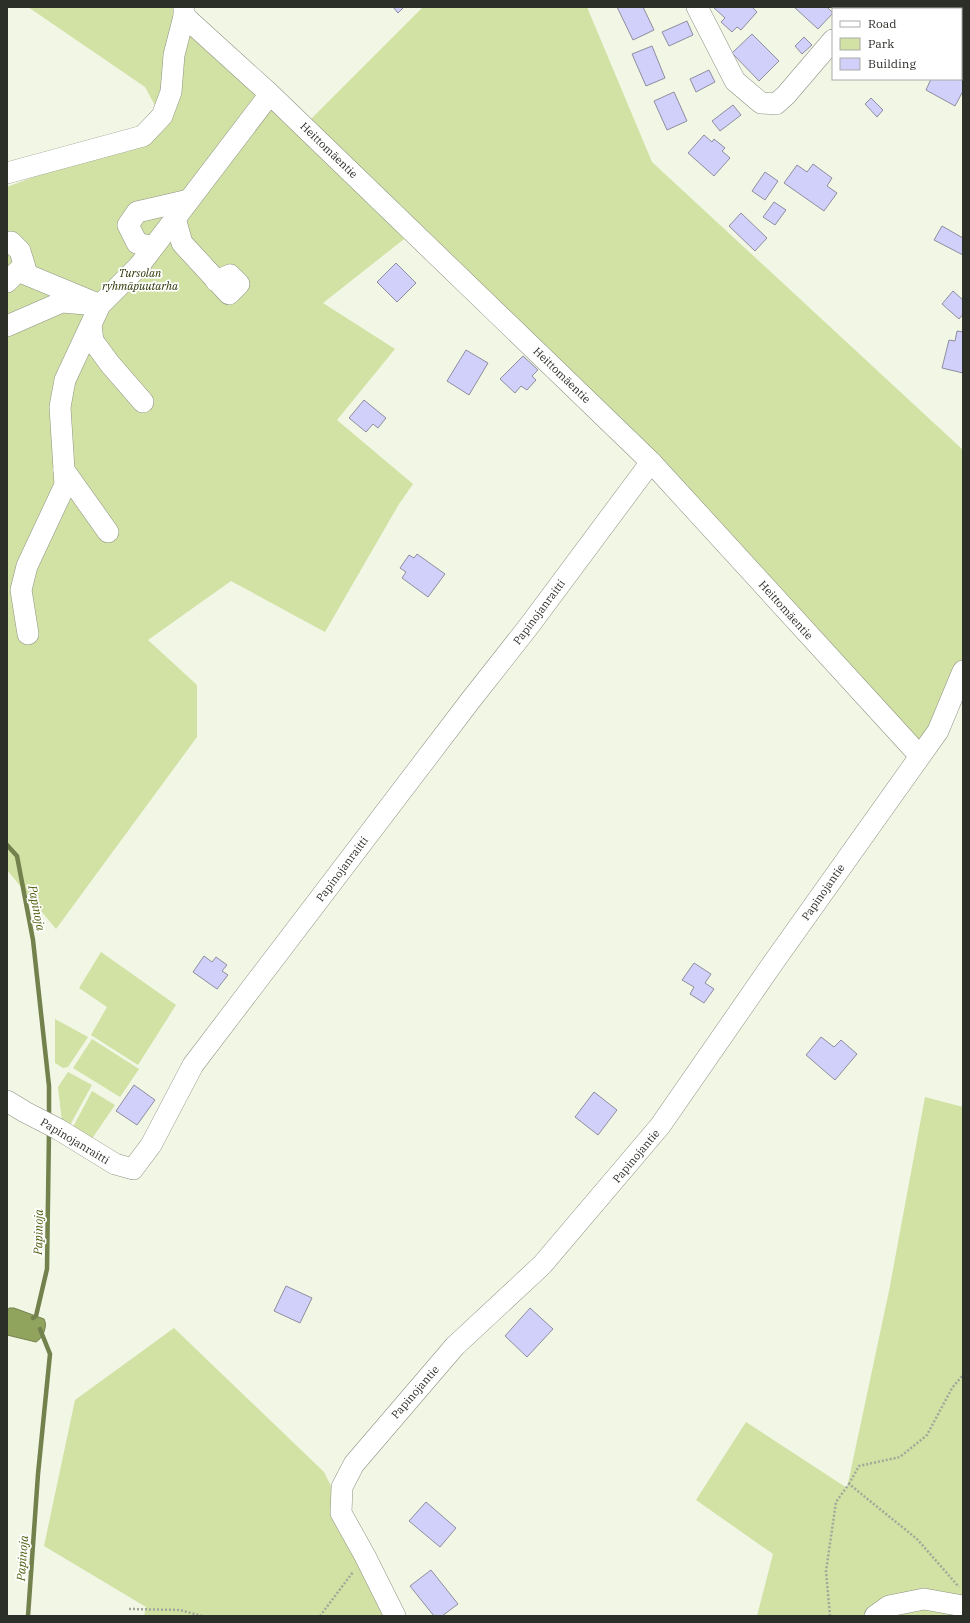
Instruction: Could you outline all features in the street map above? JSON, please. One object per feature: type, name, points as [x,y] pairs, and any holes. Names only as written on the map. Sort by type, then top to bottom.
[{"type":"street","points":[[697,7],[735,81],[761,103],[776,104],[786,95],[832,41]]},
{"type":"street","name":"Heittomäentie","points":[[184,11],[651,462],[919,755]]},
{"type":"street","name":"Heittomäentie","points":[[7,173],[143,136],[162,116],[171,92],[174,55],[184,11]]},
{"type":"street","points":[[28,634],[21,590],[27,566],[65,485],[60,406],[65,380],[100,305],[139,266],[270,94]]},
{"type":"street","points":[[154,246],[137,243],[128,225],[137,212],[189,200]]},
{"type":"street","points":[[175,218],[182,243],[216,281]]},
{"type":"street","points":[[7,244],[11,242],[20,251],[15,273],[100,305]]},
{"type":"street","points":[[7,326],[62,302],[100,305]]},
{"type":"street","points":[[91,324],[93,341],[110,364],[143,402]]},
{"type":"street","name":"Papinojanraitti","points":[[7,1101],[39,1120],[58,1129],[115,1164],[133,1168],[151,1145],[193,1065],[470,701],[529,626],[651,462]]},
{"type":"street","points":[[64,470],[108,532]]},
{"type":"street","name":"Papinojantie","points":[[395,1616],[365,1556],[341,1513],[342,1487],[354,1464],[455,1346],[542,1265],[660,1126],[919,755],[938,731],[963,671]]},
{"type":"street","points":[[874,1616],[889,1606],[924,1599],[963,1606]]},
{"type":"path","points":[[830,1616],[826,1572],[836,1502],[849,1484],[859,1466],[900,1457],[927,1436],[952,1388],[963,1375]]},
{"type":"path","points":[[849,1484],[918,1539],[963,1592]]},
{"type":"path","points":[[320,1616],[365,1556]]},
{"type":"path","points":[[129,1609],[180,1610],[202,1616]]},
{"type":"green space","points":[[28,7],[178,7],[158,111],[145,87]]},
{"type":"green space","name":"Tursolan ryhmäpuutarha","points":[[423,7],[587,7],[652,162],[963,450],[963,671],[919,755],[651,462],[413,232],[323,303],[395,349],[337,420],[413,484],[399,504],[325,632],[231,581],[148,640],[197,685],[197,737],[56,929],[7,870],[7,187],[143,136],[162,116],[184,16],[304,126]]},
{"type":"green space","points":[[101,952],[176,1005],[138,1065],[91,1035],[107,1007],[79,988]]},
{"type":"green space","points":[[55,1019],[88,1037],[68,1067],[63,1068],[55,1063]]},
{"type":"green space","points":[[92,1039],[139,1069],[120,1097],[73,1068]]},
{"type":"green space","points":[[68,1072],[92,1085],[69,1127],[62,1122],[58,1087]]},
{"type":"green space","points":[[92,1091],[115,1105],[91,1140],[72,1129]]},
{"type":"green space","points":[[925,1097],[963,1107],[963,1616],[757,1616],[773,1554],[696,1500],[746,1422],[847,1488],[889,1291]]},
{"type":"green space","points":[[174,1328],[324,1472],[395,1616],[144,1616],[146,1607],[44,1546],[75,1400]]},
{"type":"shaded area","points":[[9,1308],[14,1308],[44,1319],[45,1328],[43,1335],[39,1340],[36,1342],[7,1335],[7,1312]]},
{"type":"building","points":[[393,7],[404,7],[398,13]]},
{"type":"building","points":[[617,7],[643,7],[654,30],[633,40]]},
{"type":"building","points":[[713,7],[752,7],[757,12],[741,30],[737,27],[732,32],[721,22],[725,18]]},
{"type":"building","points":[[794,7],[827,7],[832,14],[818,29]]},
{"type":"building","points":[[687,21],[693,35],[669,46],[662,32]]},
{"type":"building","points":[[752,34],[779,61],[759,81],[732,53]]},
{"type":"building","points":[[804,37],[812,45],[802,54],[795,46]]},
{"type":"building","points":[[652,46],[665,78],[646,86],[632,54]]},
{"type":"building","points":[[709,70],[715,82],[696,92],[690,79]]},
{"type":"building","points":[[931,80],[963,81],[963,91],[955,106],[926,90]]},
{"type":"building","points":[[674,92],[687,121],[667,130],[654,101]]},
{"type":"building","points":[[871,98],[883,110],[877,117],[865,104]]},
{"type":"building","points":[[733,105],[741,115],[720,131],[712,121]]},
{"type":"building","points":[[704,135],[712,142],[714,139],[725,148],[722,151],[730,158],[714,176],[688,153]]},
{"type":"building","points":[[813,164],[832,178],[827,186],[837,193],[824,211],[784,183],[797,165],[807,172]]},
{"type":"building","points":[[765,172],[778,181],[765,200],[752,191]]},
{"type":"building","points":[[774,202],[786,210],[775,225],[763,217]]},
{"type":"building","points":[[741,213],[767,238],[755,251],[729,226]]},
{"type":"building","points":[[942,226],[963,238],[963,255],[934,240]]},
{"type":"building","points":[[396,263],[416,283],[397,302],[377,282]]},
{"type":"building","points":[[953,291],[963,300],[963,314],[959,319],[942,304]]},
{"type":"building","points":[[957,331],[963,332],[963,373],[942,368],[949,340],[955,341]]},
{"type":"building","points":[[466,350],[488,363],[469,395],[447,381]]},
{"type":"building","points":[[523,356],[538,370],[532,376],[536,380],[527,390],[521,386],[515,393],[500,379]]},
{"type":"building","points":[[364,400],[386,418],[378,428],[373,424],[366,432],[349,418]]},
{"type":"building","points":[[417,554],[445,574],[428,597],[402,578],[406,572],[400,568],[409,555],[414,558]]},
{"type":"building","points":[[204,956],[212,962],[216,957],[227,965],[222,971],[228,975],[217,989],[193,972]]},
{"type":"building","points":[[694,963],[711,974],[705,983],[714,989],[704,1003],[690,994],[694,987],[682,980]]},
{"type":"building","points":[[821,1037],[834,1047],[841,1040],[857,1054],[835,1080],[806,1055]]},
{"type":"building","points":[[134,1085],[155,1100],[137,1125],[116,1111]]},
{"type":"building","points":[[594,1092],[617,1110],[598,1135],[575,1117]]},
{"type":"building","points":[[286,1286],[312,1298],[300,1323],[274,1311]]},
{"type":"building","points":[[530,1308],[553,1329],[527,1357],[505,1336]]},
{"type":"building","points":[[426,1502],[456,1528],[440,1547],[409,1521]]},
{"type":"building","points":[[431,1570],[458,1604],[442,1616],[434,1616],[410,1586]]},
{"type":"waterway","name":"Papinoja","points":[[7,845],[17,856],[33,940],[49,1086],[49,1117]]},
{"type":"waterway","name":"Papinoja","points":[[33,1318],[36,1316],[47,1269],[49,1131]]},
{"type":"waterway","name":"Papinoja","points":[[28,1616],[38,1474],[50,1354],[40,1329]]}]
